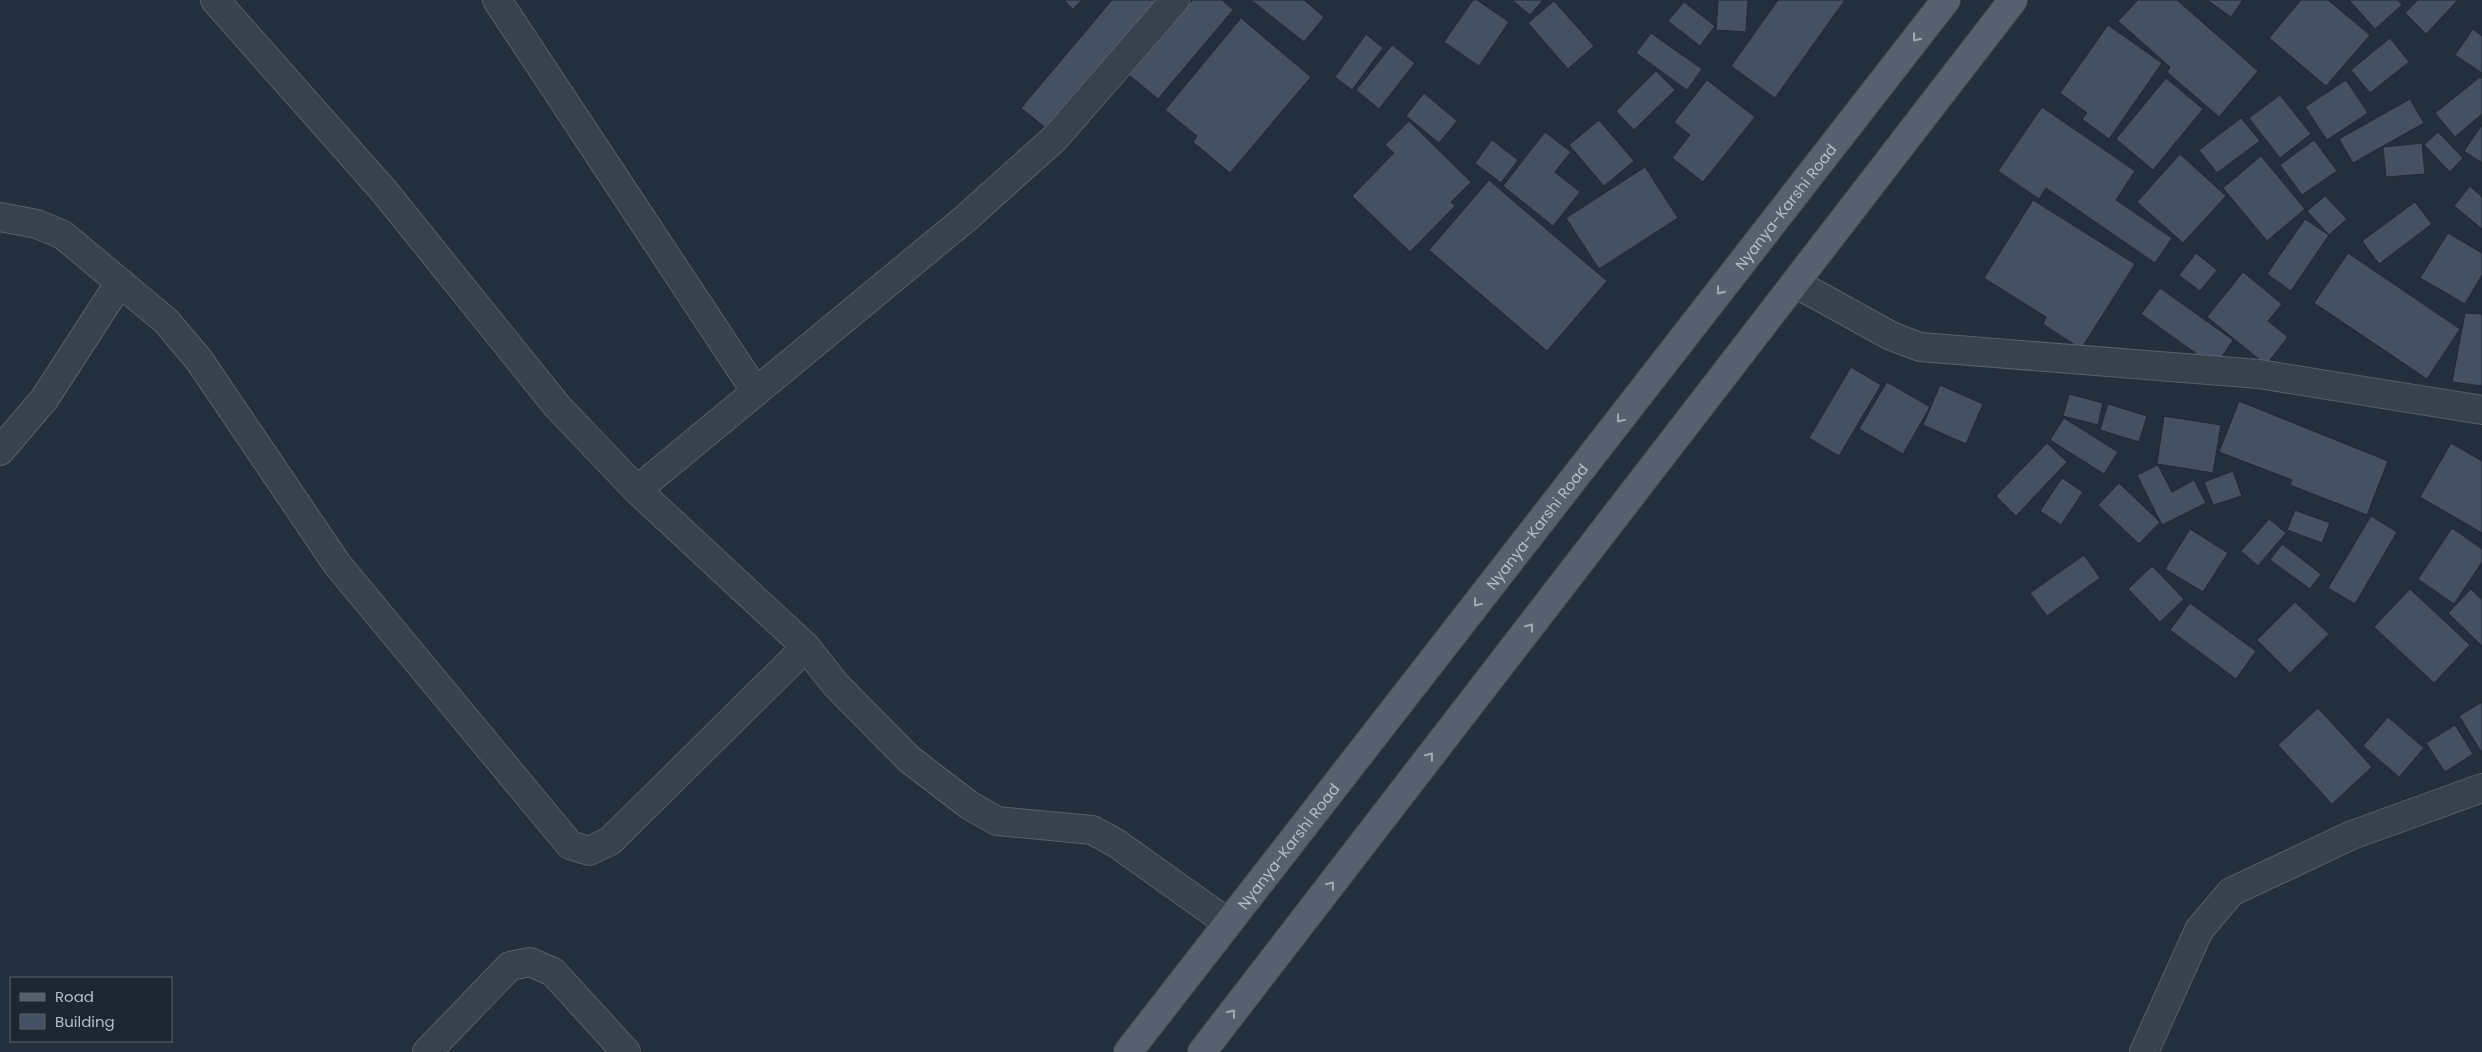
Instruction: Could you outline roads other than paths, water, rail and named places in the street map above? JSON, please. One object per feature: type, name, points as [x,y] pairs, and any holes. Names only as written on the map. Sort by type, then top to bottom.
[{"type":"main road","name":"Nyanya-Karshi Road","points":[[1128,1052],[1946,0]]},
{"type":"main road","points":[[1202,1052],[2013,0]]},
{"type":"street","points":[[215,0],[384,192],[557,406],[637,490],[806,647],[836,685],[896,747],[969,806],[997,821],[1092,830],[1116,843],[1228,922]]},
{"type":"street","points":[[497,0],[756,392]]},
{"type":"street","points":[[637,490],[966,218],[1056,137],[1175,0]]},
{"type":"street","points":[[0,217],[37,224],[63,235],[166,321],[199,360],[337,564],[570,845],[589,851],[610,841],[806,647]]},
{"type":"street","points":[[0,451],[45,398],[120,282]]},
{"type":"street","points":[[1795,283],[1891,336],[1920,346],[2259,374],[2482,410]]},
{"type":"street","points":[[2144,1052],[2199,930],[2231,892],[2352,835],[2482,788]]},
{"type":"street","points":[[427,1052],[510,966],[530,962],[553,972],[626,1052]]}]
